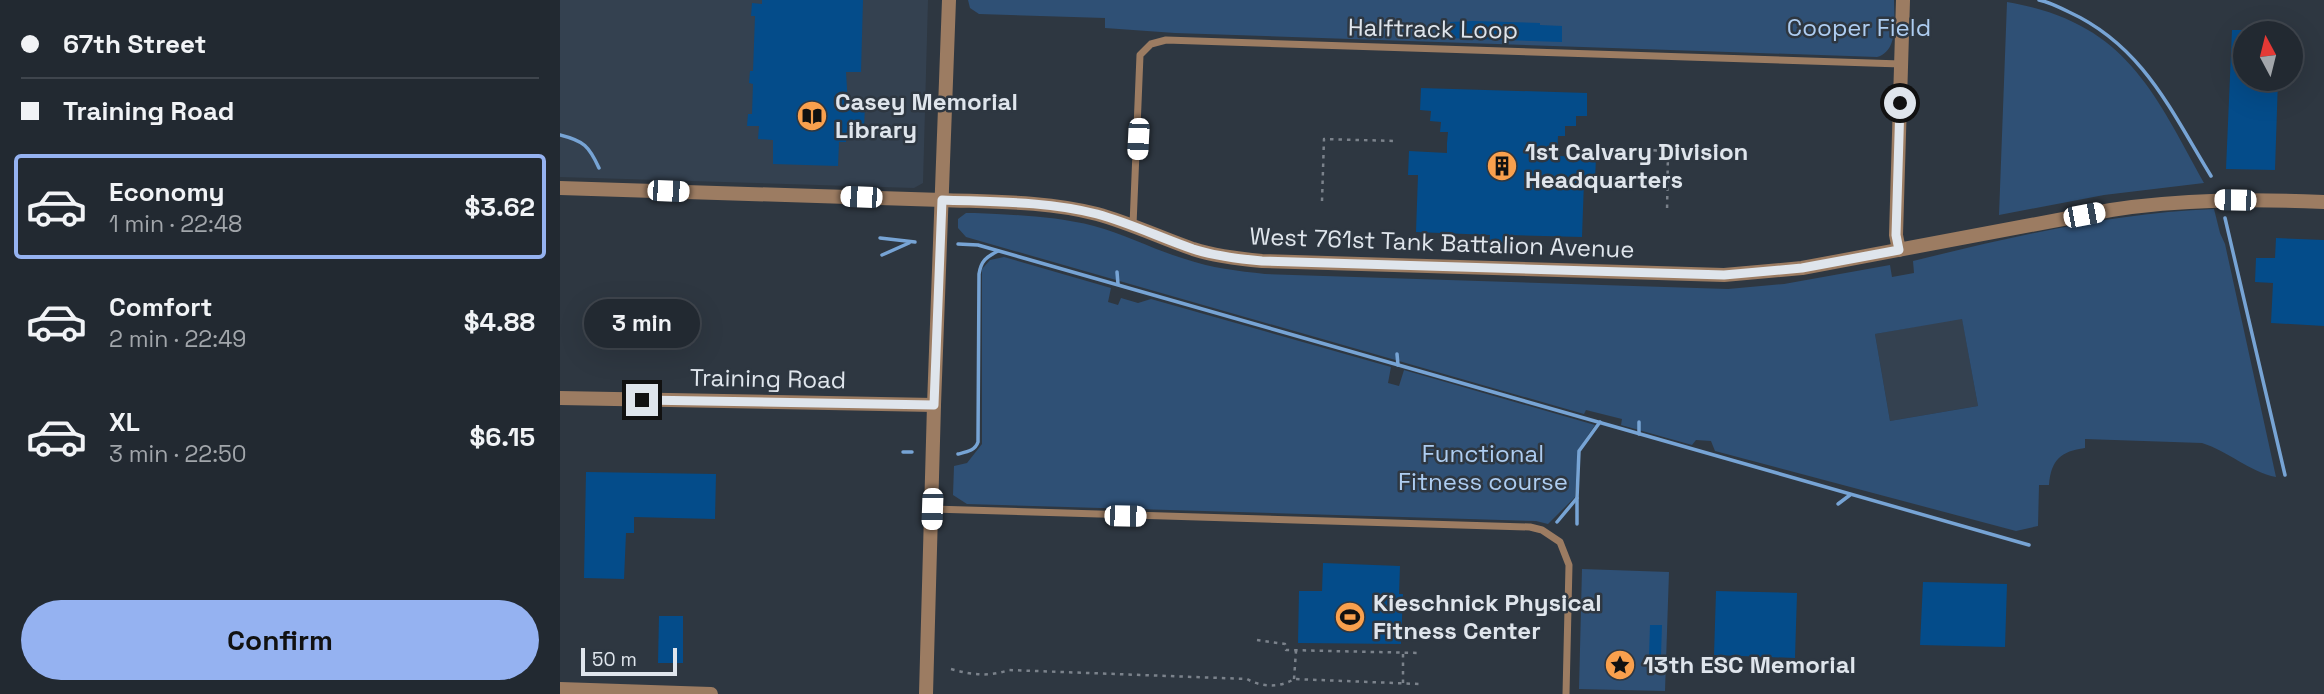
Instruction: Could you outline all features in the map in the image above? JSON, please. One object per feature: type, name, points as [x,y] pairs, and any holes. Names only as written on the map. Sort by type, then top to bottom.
[{"type":"street","points":[[926,694],[949,0]]},
{"type":"street","points":[[1899,250],[1896,235],[1903,0]]},
{"type":"street","name":"West 761st Tank Battalion Avenue","points":[[560,188],[1037,203],[1099,215],[1196,250],[1237,259],[1383,266],[1724,275],[1802,268],[2160,203],[2210,200],[2324,202]]},
{"type":"street","name":"Training Road","points":[[560,398],[934,405]]},
{"type":"street","points":[[560,689],[711,694]]},
{"type":"lane","name":"Halftrack Loop","points":[[1133,226],[1140,55],[1151,44],[1166,40],[1901,64]]},
{"type":"lane","points":[[932,509],[1530,527],[1542,530],[1560,542],[1569,565],[1566,694]]},
{"type":"path","points":[[1322,201],[1324,139],[1395,141]]},
{"type":"path","points":[[1611,148],[1668,151],[1667,213]]},
{"type":"path","points":[[1257,640],[1285,644],[1286,650],[1420,653]]},
{"type":"path","points":[[1294,679],[1296,650]]},
{"type":"path","points":[[1402,683],[1403,653]]},
{"type":"path","points":[[951,669],[984,676],[1009,670],[1247,679],[1257,685],[1284,685],[1294,679],[1419,684]]},
{"type":"shaded area","points":[[560,0],[928,0],[923,183],[914,188],[560,177]]},
{"type":"shaded area","points":[[1962,318],[1978,406],[1890,421],[1875,334]]},
{"type":"green space","name":"Cooper Field","points":[[968,0],[1894,0],[1894,33],[1889,48],[1877,57],[1175,33],[1105,28],[1105,18],[979,14],[970,8]]},
{"type":"green space","points":[[2007,2],[2047,12],[2080,25],[2107,43],[2130,64],[2168,117],[2204,183],[2104,195],[1999,215]]},
{"type":"green space","points":[[2214,209],[2225,244],[2276,477],[2257,471],[2202,443],[2085,439],[2085,448],[2064,454],[2055,463],[2049,485],[2039,485],[2038,526],[2016,531],[1715,451],[1711,441],[1696,440],[1692,445],[1621,425],[1622,419],[1586,410],[1584,414],[966,237],[958,228],[958,219],[966,213],[1064,220],[1106,229],[1195,262],[1265,274],[1728,289],[1784,284],[1890,265],[1892,277],[1914,273],[1913,261],[1987,243],[2062,227],[2176,211]],"holes":[[[1962,319],[1978,406],[1890,421],[1875,334]]]},
{"type":"green space","name":"Functional Fitness course","points":[[1004,257],[1111,288],[1108,302],[1118,305],[1121,298],[1138,303],[1151,299],[1391,367],[1388,383],[1399,386],[1404,370],[1595,425],[1578,450],[1575,497],[1548,524],[1536,521],[967,504],[953,495],[954,466],[967,463],[982,444],[982,269],[990,260]]},
{"type":"green space","points":[[1582,569],[1669,572],[1665,691],[1579,689]]},
{"type":"building","points":[[762,0],[863,0],[861,72],[846,72],[848,105],[865,105],[864,128],[847,128],[846,142],[839,142],[838,166],[773,164],[773,140],[758,139],[759,126],[747,126],[748,114],[752,114],[753,84],[749,83],[750,71],[753,71],[755,16],[751,16],[752,3],[762,4]]},
{"type":"building","points":[[1450,22],[1562,26],[1562,42],[1449,38]]},
{"type":"building","points":[[2233,30],[2233,91],[2278,91],[2275,170],[2226,169]]},
{"type":"building","name":"1st Calvary Division Headquarters","points":[[1421,88],[1587,93],[1587,116],[1576,116],[1576,126],[1565,126],[1565,136],[1558,136],[1557,156],[1596,157],[1595,181],[1584,181],[1582,237],[1509,235],[1508,247],[1489,247],[1490,235],[1416,232],[1418,175],[1408,175],[1409,151],[1447,153],[1448,132],[1440,132],[1441,122],[1430,121],[1431,111],[1420,110]]},
{"type":"building","points":[[2276,238],[2324,240],[2324,326],[2271,323],[2273,283],[2255,282],[2256,258],[2275,258]]},
{"type":"building","points":[[586,472],[716,474],[715,519],[634,517],[634,533],[626,533],[624,579],[584,578]]},
{"type":"building","name":"Kieschnick Physical Fitness Center","points":[[1323,563],[1400,566],[1399,594],[1403,594],[1401,644],[1298,643],[1299,591],[1322,591]]},
{"type":"building","points":[[1923,582],[2007,584],[2005,647],[1920,645]]},
{"type":"building","points":[[1716,591],[1797,593],[1795,658],[1714,655]]},
{"type":"building","points":[[659,616],[683,616],[683,663],[658,663]]},
{"type":"building","points":[[1650,625],[1662,625],[1661,655],[1649,655]]},
{"type":"waterway","points":[[2039,0],[2095,26],[2136,62],[2153,82],[2211,176]]},
{"type":"waterway","points":[[560,135],[585,146],[599,168]]},
{"type":"waterway","points":[[2225,218],[2285,475]]},
{"type":"waterway","points":[[880,238],[915,242]]},
{"type":"waterway","points":[[882,255],[909,243]]},
{"type":"waterway","points":[[958,244],[978,245],[2029,545]]},
{"type":"waterway","points":[[958,454],[967,452],[978,442],[979,274],[985,260],[998,251]]},
{"type":"waterway","points":[[1117,272],[1118,284]]},
{"type":"waterway","points":[[1397,354],[1398,365]]},
{"type":"waterway","points":[[1557,522],[1577,498],[1579,451],[1600,422]]},
{"type":"waterway","points":[[1639,422],[1639,434]]},
{"type":"waterway","points":[[903,452],[912,452]]},
{"type":"waterway","points":[[1838,504],[1850,495]]},
{"type":"waterway","points":[[1577,498],[1577,524]]},
{"type":"place","name":"Casey Memorial Library","points":[[812,116]]},
{"type":"place","name":"1st Calvary Division Headquarters","points":[[1502,166]]},
{"type":"place","name":"Kieschnick Physical Fitness Center","points":[[1350,617]]},
{"type":"place","name":"13th ESC Memorial","points":[[1620,665]]},
{"type":"route","points":[[642,400],[934,405],[942,200],[1037,203],[1078,210],[1133,226],[1196,250],[1237,259],[1262,261],[1724,275],[1802,268],[1899,250],[1896,235],[1900,103]]}]
